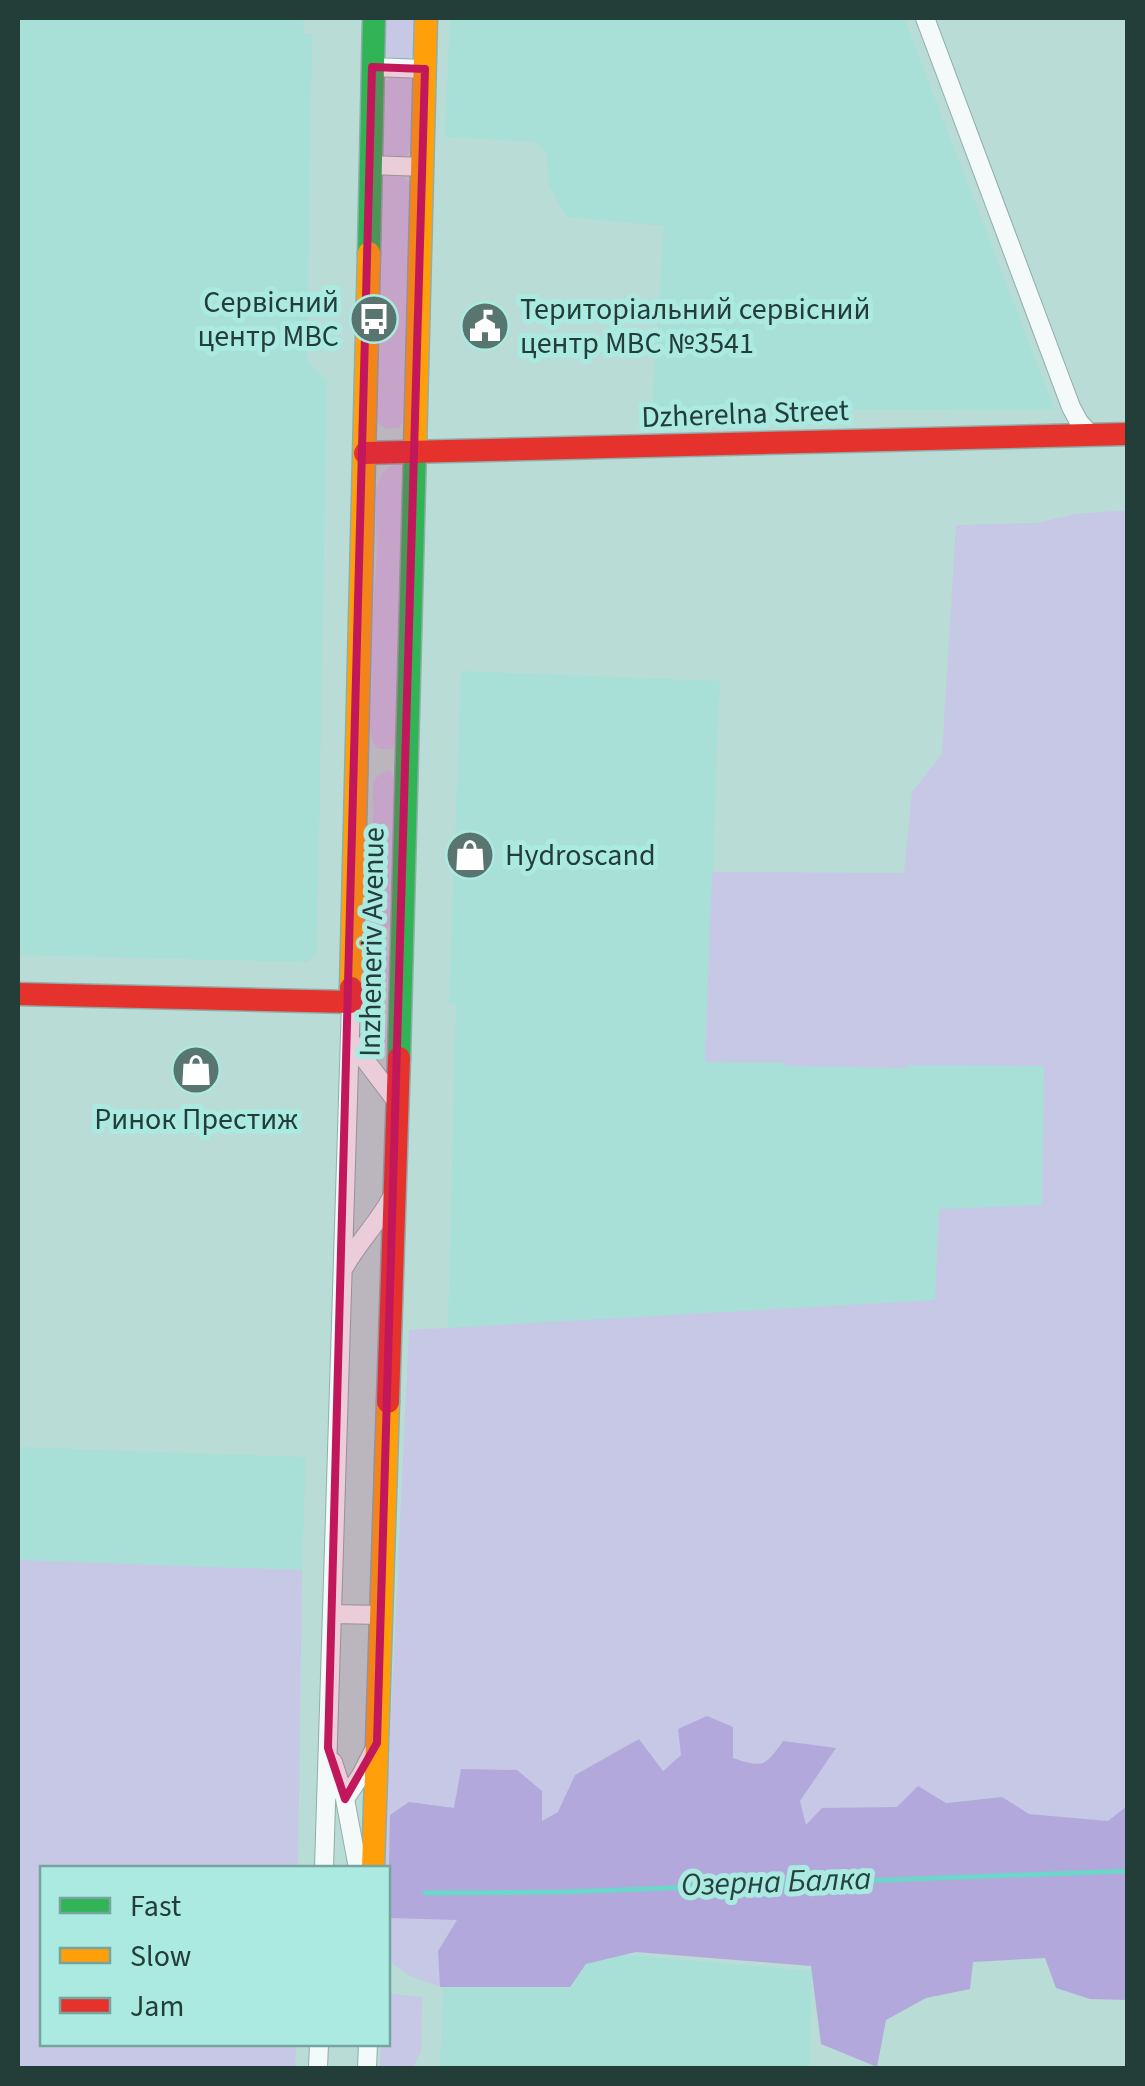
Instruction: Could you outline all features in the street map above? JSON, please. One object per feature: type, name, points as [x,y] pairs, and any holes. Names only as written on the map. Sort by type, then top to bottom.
[{"type":"street","name":"Inzheneriv Avenue","points":[[351,1002],[374,18]]},
{"type":"street","name":"Inzheneriv Avenue","points":[[373,1866],[398,1103],[426,18]]},
{"type":"street","points":[[925,18],[1071,407],[1092,434]]},
{"type":"street","points":[[372,67],[425,69]]},
{"type":"street","points":[[371,165],[422,166]]},
{"type":"street","name":"Dzherelna Street","points":[[365,453],[1128,434]]},
{"type":"street","points":[[18,994],[351,1002],[324,1866]]},
{"type":"street","points":[[350,1040],[398,1103]]},
{"type":"street","points":[[343,1271],[395,1192]]},
{"type":"street","points":[[332,1614],[381,1615]]},
{"type":"street","points":[[346,1800],[377,1743]]},
{"type":"street","points":[[328,1748],[346,1800],[358,1866]]},
{"type":"highlighted area","points":[[372,67],[425,69],[377,1743],[345,1799],[328,1748]]},
{"type":"shaded area","points":[[18,18],[304,18],[303,34],[312,34],[307,360],[327,381],[317,952],[307,962],[18,955]]},
{"type":"shaded area","points":[[384,18],[416,18],[414,52],[409,59],[386,54]]},
{"type":"shaded area","points":[[450,18],[904,18],[1055,410],[652,409],[664,226],[566,217],[548,184],[547,154],[537,142],[445,137]]},
{"type":"shaded area","points":[[393,77],[413,80],[411,151],[403,158],[383,159],[382,84]]},
{"type":"shaded area","points":[[404,177],[410,184],[404,419],[399,428],[392,429],[377,421],[380,303],[376,248],[380,179]]},
{"type":"shaded area","points":[[402,465],[396,740],[392,749],[378,749],[372,741],[369,723],[377,554],[375,491],[382,474]]},
{"type":"shaded area","points":[[1127,510],[1127,1806],[1108,1821],[1029,1814],[1002,1797],[897,1807],[805,1825],[800,1801],[835,1749],[756,1765],[733,1758],[681,1755],[662,1771],[639,1739],[575,1775],[558,1813],[541,1822],[409,1803],[391,1815],[389,1866],[384,1866],[409,1330],[935,1300],[939,1209],[1042,1205],[1044,1066],[907,1068],[705,1062],[712,872],[904,873],[912,792],[942,754],[956,525],[1037,523],[1076,514]]},
{"type":"shaded area","points":[[461,671],[720,681],[705,1061],[1044,1066],[1042,1205],[1032,1207],[936,1300],[448,1328],[456,1004],[449,1003]]},
{"type":"shaded area","points":[[386,770],[391,771],[394,781],[390,926],[383,932],[369,913],[366,889],[373,833],[373,783]]},
{"type":"shaded area","points":[[388,955],[389,975],[375,1006],[386,1029],[387,1046],[383,1050],[372,1046],[364,1036],[360,1006],[368,973]]},
{"type":"shaded area","points":[[18,1443],[22,1447],[306,1457],[302,1570],[18,1560]]},
{"type":"shaded area","points":[[18,1560],[302,1570],[298,1866],[40,1866],[40,2046],[296,2046],[295,2068],[18,2068]]},
{"type":"shaded area","points":[[707,1716],[733,1727],[733,1758],[757,1764],[772,1756],[783,1741],[836,1748],[800,1801],[806,1825],[822,1808],[897,1807],[918,1786],[946,1803],[1002,1797],[1029,1814],[1108,1821],[1127,1806],[1127,2000],[1090,1999],[1056,1988],[1045,1958],[973,1962],[970,1989],[926,1998],[886,2020],[877,2067],[821,2044],[811,1966],[636,1952],[586,1964],[570,1987],[440,1987],[438,1951],[457,1920],[391,1918],[390,1815],[409,1802],[454,1808],[461,1769],[517,1770],[542,1791],[542,1821],[558,1812],[575,1775],[639,1739],[663,1771],[681,1755],[678,1729]]},
{"type":"shaded area","points":[[390,1915],[458,1919],[438,1951],[440,1987],[408,1975],[390,1962]]},
{"type":"shaded area","points":[[464,1941],[812,1971],[809,2068],[440,2068],[444,1949]]},
{"type":"shaded area","points":[[390,1996],[422,1997],[421,2051],[413,2068],[380,2068],[381,2046],[390,2046]]},
{"type":"waterway","name":"Озерна Балка","points":[[425,1893],[564,1892],[1128,1871]]},
{"type":"traffic: fast","points":[[369,253],[374,18]]},
{"type":"traffic: fast","points":[[399,1058],[415,448]]},
{"type":"traffic: slow","points":[[415,448],[426,18]]},
{"type":"traffic: slow","points":[[351,988],[369,253]]},
{"type":"traffic: slow","points":[[373,1866],[388,1402]]},
{"type":"traffic: jam","points":[[365,453],[1128,434]]},
{"type":"traffic: jam","points":[[18,994],[351,1002],[351,988]]},
{"type":"traffic: jam","points":[[388,1402],[399,1058]]},
{"type":"place","name":"Сервісний центр МВС","points":[[374,319]]},
{"type":"place","name":"Територіальний сервісний центр МВС №3541","points":[[485,326]]},
{"type":"place","name":"Hydroscand","points":[[470,855]]},
{"type":"place","name":"Ринок Престиж","points":[[196,1070]]}]
